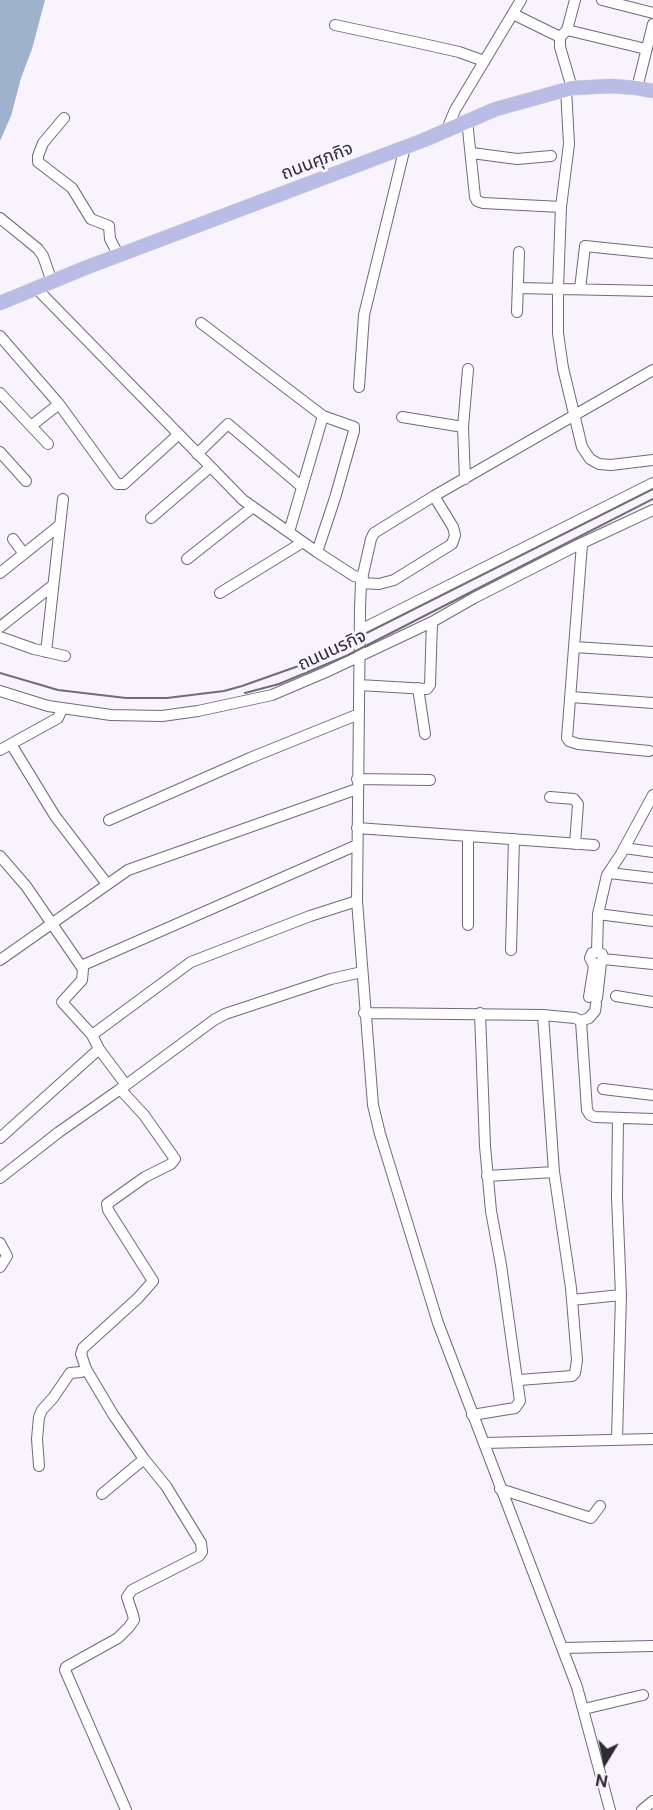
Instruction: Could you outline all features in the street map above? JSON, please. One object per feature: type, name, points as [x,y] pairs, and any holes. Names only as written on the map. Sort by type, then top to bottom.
[{"type":"main road","name":"ถนนศุภกิจ","points":[[0,303],[526,99],[569,88],[593,86],[637,87],[653,91]]},
{"type":"street","points":[[447,129],[455,110],[521,0]]},
{"type":"street","points":[[575,0],[560,47],[569,88],[570,129],[561,207],[558,289],[558,333],[563,368],[582,447],[590,459],[599,464],[611,465],[653,460]]},
{"type":"street","points":[[602,0],[653,13]]},
{"type":"street","points":[[513,14],[563,34],[646,50]]},
{"type":"street","points":[[637,87],[653,24]]},
{"type":"street","points":[[335,25],[439,47],[484,61]]},
{"type":"street","points":[[64,118],[43,143],[38,162],[72,188],[91,219],[109,226],[110,239],[119,256]]},
{"type":"street","points":[[467,120],[477,201],[561,207]]},
{"type":"street","points":[[359,387],[364,315],[405,147]]},
{"type":"street","points":[[472,153],[517,159],[551,156]]},
{"type":"street","points":[[0,218],[38,249],[43,256],[52,282]]},
{"type":"street","points":[[580,289],[585,246],[653,253]]},
{"type":"street","points":[[517,312],[519,252]]},
{"type":"street","points":[[36,288],[210,468],[253,507],[362,581],[379,584],[394,580],[452,544],[455,535],[453,527],[434,496]]},
{"type":"street","points":[[518,288],[653,291]]},
{"type":"street","points":[[201,323],[323,416],[354,427],[317,552]]},
{"type":"street","points":[[0,336],[59,404],[120,485],[124,484],[179,434]]},
{"type":"street","points":[[465,479],[464,428],[468,369]]},
{"type":"street","points":[[610,1810],[584,1709],[563,1648],[438,1323],[373,1105],[357,901],[359,656],[362,581],[374,533],[653,370]]},
{"type":"street","points":[[0,393],[48,444]]},
{"type":"street","points":[[31,426],[59,404]]},
{"type":"street","points":[[289,532],[323,416]]},
{"type":"street","points":[[402,417],[464,428]]},
{"type":"street","points":[[197,454],[228,424],[302,487]]},
{"type":"street","points":[[0,452],[26,481]]},
{"type":"street","points":[[151,518],[210,468]]},
{"type":"street","points":[[360,630],[653,483]]},
{"type":"street","points":[[46,652],[63,499]]},
{"type":"street","points":[[187,559],[253,507]]},
{"type":"street","name":"ถนนนรกิจ","points":[[0,691],[62,708],[111,715],[162,716],[198,711],[272,695],[432,622],[474,598],[653,510]]},
{"type":"street","points":[[0,573],[60,525]]},
{"type":"street","points":[[13,539],[24,554]]},
{"type":"street","points":[[220,593],[303,542]]},
{"type":"street","points":[[582,544],[567,738],[568,741],[578,744],[649,751]]},
{"type":"street","points":[[0,627],[52,586]]},
{"type":"street","points":[[359,685],[427,688],[430,685],[432,622]]},
{"type":"street","points":[[0,637],[65,656]]},
{"type":"street","points":[[574,647],[653,652]]},
{"type":"street","points":[[418,688],[425,734]]},
{"type":"street","points":[[571,697],[653,704]]},
{"type":"street","points":[[0,750],[58,718],[62,708]]},
{"type":"street","points":[[109,820],[250,758],[359,714]]},
{"type":"street","points":[[11,744],[55,816],[107,884]]},
{"type":"street","points":[[0,960],[128,870],[357,784],[430,780]]},
{"type":"street","points":[[653,795],[648,814],[609,873],[601,898],[598,914],[599,959],[592,1000],[586,1010],[585,1020],[587,1110],[590,1115],[653,1119]]},
{"type":"street","points":[[550,797],[574,799],[578,804],[575,844]]},
{"type":"street","points":[[357,828],[594,845]]},
{"type":"street","points":[[468,836],[468,925]]},
{"type":"street","points":[[511,950],[514,839]]},
{"type":"street","points":[[81,966],[357,845]]},
{"type":"street","points":[[624,848],[653,852]]},
{"type":"street","points":[[0,856],[26,886],[84,973],[82,980],[62,1002],[92,1035],[123,1087],[175,1159],[171,1164],[145,1177],[107,1204],[108,1210],[153,1281],[138,1298],[83,1348],[81,1354],[86,1369],[144,1460],[166,1486],[195,1531],[201,1543],[202,1552],[199,1556],[132,1590],[127,1597],[134,1620],[129,1627],[118,1638],[66,1667],[65,1670],[126,1810]]},
{"type":"street","points":[[609,873],[653,878]]},
{"type":"street","points":[[92,1035],[191,962],[310,916],[357,901]]},
{"type":"street","points":[[598,914],[653,921]]},
{"type":"street","points":[[599,959],[653,964]]},
{"type":"street","points":[[0,1178],[203,1027],[225,1014],[331,979],[362,972]]},
{"type":"street","points":[[616,996],[653,1002]]},
{"type":"street","points":[[364,1012],[543,1015],[568,1016],[585,1020]]},
{"type":"street","points":[[472,1415],[515,1408],[519,1405],[519,1380],[487,1176],[480,1013]]},
{"type":"street","points":[[519,1380],[572,1376],[575,1373],[577,1360],[572,1300],[554,1172],[543,1015]]},
{"type":"street","points":[[0,1138],[99,1049]]},
{"type":"street","points":[[603,1089],[653,1095]]},
{"type":"street","points":[[617,1439],[621,1295],[617,1197],[618,1118]]},
{"type":"street","points":[[487,1176],[554,1172]]},
{"type":"street","points":[[0,1243],[7,1256],[0,1267]]},
{"type":"street","points":[[572,1300],[621,1295]]},
{"type":"street","points":[[39,1466],[40,1412],[70,1373],[86,1369]]},
{"type":"street","points":[[484,1443],[653,1439]]},
{"type":"street","points":[[102,1494],[144,1460]]},
{"type":"street","points":[[500,1489],[591,1518],[600,1506]]},
{"type":"street","points":[[563,1648],[653,1646]]},
{"type":"street","points":[[584,1709],[643,1695]]},
{"type":"street","points":[[642,1810],[653,1801]]},
{"type":"water","points":[[0,0],[45,0],[11,116],[0,141]]},
{"type":"railway","points":[[0,673],[58,690],[126,698],[167,698],[224,691],[242,686],[307,663],[653,489]]},
{"type":"railway","points":[[245,693],[279,684],[346,656],[653,499]]}]
